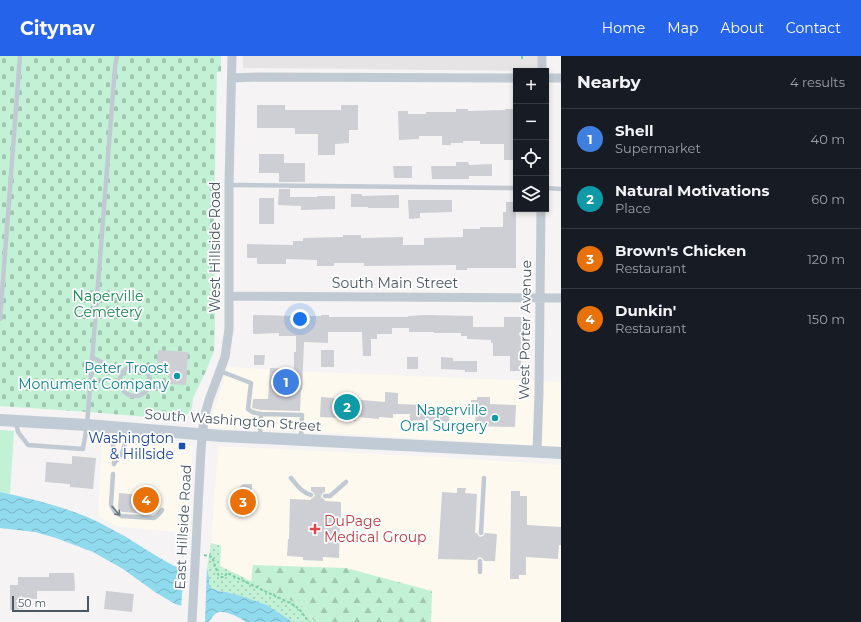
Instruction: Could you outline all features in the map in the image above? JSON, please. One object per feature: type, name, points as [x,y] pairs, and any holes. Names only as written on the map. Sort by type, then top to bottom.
[{"type":"main road","name":"South Washington Street","points":[[0,420],[260,438],[561,453]]},
{"type":"street","name":"West Hillside Road","points":[[203,434],[204,418],[225,357],[229,329],[229,185],[232,56]]},
{"type":"street","points":[[542,56],[542,68]]},
{"type":"street","points":[[232,78],[513,78]]},
{"type":"street","points":[[549,78],[561,78]]},
{"type":"street","name":"West Porter Avenue","points":[[537,452],[541,212]]},
{"type":"street","name":"South Main Street","points":[[229,296],[561,298]]},
{"type":"street","name":"East Hillside Road","points":[[192,622],[203,434]]},
{"type":"lane","points":[[0,319],[20,56]]},
{"type":"lane","points":[[16,421],[18,432],[28,445],[83,449],[87,425],[117,56]]},
{"type":"lane","points":[[229,185],[513,188]]},
{"type":"lane","points":[[549,188],[561,188]]},
{"type":"lane","points":[[92,357],[123,374]]},
{"type":"lane","points":[[136,366],[145,370],[150,379],[148,389],[136,396],[128,394],[124,391],[120,382],[123,374],[130,367],[136,366]]},
{"type":"lane","points":[[220,371],[251,383],[248,409],[252,412],[261,414],[302,415],[301,440]]},
{"type":"lane","points":[[260,438],[261,414]]},
{"type":"lane","points":[[101,427],[110,436],[114,447],[114,464],[122,453],[127,438],[135,429]]},
{"type":"lane","points":[[113,474],[111,505],[115,512],[121,516],[154,518],[162,510]]},
{"type":"lane","points":[[291,478],[302,491],[311,495]]},
{"type":"lane","points":[[481,533],[484,478]]},
{"type":"lane","points":[[325,496],[330,496],[346,482]]},
{"type":"lane","points":[[480,561],[480,572]]},
{"type":"path","points":[[522,56],[522,61]]},
{"type":"path","points":[[195,554],[212,557],[218,574],[221,577],[224,577],[227,573],[294,605],[310,622]]},
{"type":"shaded area","points":[[243,56],[542,56],[542,68],[513,68],[513,71],[243,68]]},
{"type":"shaded area","points":[[229,365],[230,367],[313,372],[561,382],[561,447],[313,432],[208,428]]},
{"type":"shaded area","points":[[102,437],[193,446],[188,533],[115,526],[98,516]]},
{"type":"shaded area","points":[[218,446],[439,457],[561,465],[561,622],[431,622],[432,591],[252,565],[251,582],[220,566],[221,546],[211,543]]},
{"type":"green space","name":"Naperville Cemetery","points":[[0,56],[221,56],[221,72],[217,72],[214,218],[214,351],[193,398],[192,408],[183,420],[0,406]]},
{"type":"green space","points":[[0,430],[14,431],[10,494],[0,492]]},
{"type":"green space","points":[[211,543],[221,546],[220,566],[302,606],[315,622],[293,622],[267,605],[211,588],[209,585],[207,569]]},
{"type":"green space","points":[[253,565],[346,568],[432,591],[431,622],[315,622],[302,606],[251,582]]},
{"type":"water","points":[[0,492],[49,504],[85,516],[179,568],[186,564],[207,569],[209,585],[211,588],[267,605],[293,622],[246,622],[235,616],[218,612],[208,622],[196,622],[182,606],[175,604],[155,592],[123,569],[93,552],[35,532],[0,528]]},
{"type":"pier","points":[[185,562],[201,564],[207,567],[205,622],[193,622],[181,609]]},
{"type":"building","points":[[257,105],[285,105],[285,110],[341,110],[341,105],[358,105],[358,130],[349,130],[349,143],[335,144],[335,155],[318,155],[318,134],[295,134],[295,128],[257,128]]},
{"type":"building","points":[[456,109],[468,109],[468,111],[513,109],[513,160],[504,160],[504,144],[480,144],[480,141],[463,141],[463,143],[442,145],[442,136],[419,136],[419,139],[399,140],[398,111],[408,111],[408,114],[426,114],[426,112],[456,112]]},
{"type":"building","points":[[259,154],[284,154],[284,163],[305,163],[305,182],[279,182],[279,173],[259,173]]},
{"type":"building","points":[[456,162],[468,162],[469,165],[492,164],[492,176],[469,176],[469,179],[432,179],[431,166],[456,166]]},
{"type":"building","points":[[393,166],[412,166],[412,178],[394,178]]},
{"type":"building","points":[[279,189],[290,189],[290,197],[335,196],[335,209],[301,210],[301,206],[278,205]]},
{"type":"building","points":[[351,194],[362,194],[362,196],[399,195],[399,208],[351,207]]},
{"type":"building","points":[[259,198],[274,198],[274,224],[259,224]]},
{"type":"building","points":[[408,200],[452,200],[452,212],[420,213],[420,218],[409,219]]},
{"type":"building","points":[[506,202],[513,202],[513,212],[516,212],[516,268],[467,268],[467,270],[456,270],[456,265],[364,266],[364,263],[334,263],[334,266],[317,266],[317,260],[286,259],[286,264],[257,264],[257,258],[247,258],[247,244],[293,245],[293,241],[303,241],[303,238],[343,237],[343,235],[361,235],[361,238],[403,237],[403,245],[424,245],[424,238],[463,237],[463,229],[503,227],[503,212],[506,212]]},
{"type":"building","points":[[253,315],[329,315],[329,317],[408,317],[425,315],[473,316],[473,327],[504,327],[504,317],[522,317],[521,371],[510,371],[510,356],[493,356],[493,343],[491,343],[491,340],[467,339],[467,336],[461,336],[461,333],[409,332],[409,328],[392,328],[392,334],[377,334],[377,339],[371,339],[371,356],[363,356],[362,332],[328,332],[328,343],[304,342],[300,411],[261,410],[252,408],[253,399],[268,399],[270,368],[294,369],[296,336],[279,336],[279,333],[253,334]]},
{"type":"building","name":"Peter Troost Monument Company","points":[[158,350],[188,352],[186,385],[168,384],[169,367],[157,366]]},
{"type":"building","points":[[321,350],[334,350],[334,367],[321,367]]},
{"type":"building","points":[[254,355],[265,355],[264,365],[254,365]]},
{"type":"building","points":[[407,357],[418,357],[418,369],[407,369]]},
{"type":"building","points":[[441,357],[453,358],[453,361],[477,361],[477,372],[441,369]]},
{"type":"building","points":[[385,392],[398,393],[398,404],[424,405],[424,407],[450,409],[449,422],[423,420],[410,421],[410,414],[393,414],[393,418],[379,417],[379,419],[357,417],[356,421],[345,421],[345,418],[320,417],[321,397],[334,398],[334,400],[350,401],[350,399],[385,402]]},
{"type":"building","name":"Naperville Oral Surgery","points":[[477,397],[490,397],[490,404],[516,405],[515,427],[475,426],[476,411],[471,411],[471,400],[477,400]]},
{"type":"building","points":[[72,456],[96,458],[93,489],[70,487],[70,484],[45,482],[46,462],[72,464]]},
{"type":"building","points":[[243,484],[252,484],[250,514],[234,514],[236,490]]},
{"type":"building","name":"DuPage Medical Group","points":[[311,487],[325,487],[325,492],[321,496],[325,501],[341,502],[339,558],[323,557],[323,561],[303,560],[303,557],[287,556],[290,499],[311,500],[315,495],[311,491]]},
{"type":"building","points":[[457,488],[466,488],[465,493],[477,494],[475,533],[477,533],[480,537],[485,533],[497,534],[495,561],[484,561],[480,557],[476,560],[438,559],[442,492],[457,493]]},
{"type":"building","points":[[511,491],[520,491],[520,496],[527,496],[527,525],[561,527],[561,545],[559,545],[558,559],[526,557],[526,575],[519,575],[519,579],[510,579]]},
{"type":"building","points":[[119,493],[151,496],[150,514],[122,512],[118,508]]},
{"type":"building","points":[[49,573],[74,573],[75,591],[37,591],[37,599],[22,599],[23,609],[10,610],[10,585],[18,585],[18,577],[49,577]]},
{"type":"building","points":[[106,591],[134,594],[132,612],[104,609]]},
{"type":"place","name":"Peter Troost Monument Company","points":[[177,376]]},
{"type":"place","name":"Shell","points":[[286,382]]},
{"type":"place","name":"Natural Motivations","points":[[347,407]]},
{"type":"place","name":"Naperville Oral Surgery","points":[[495,418]]},
{"type":"place","name":"Washington & Hillside","points":[[182,446]]},
{"type":"place","name":"Dunkin'","points":[[146,500]]},
{"type":"place","name":"Brown's Chicken","points":[[243,502]]},
{"type":"place","name":"DuPage Medical Group","points":[[315,529]]}]
